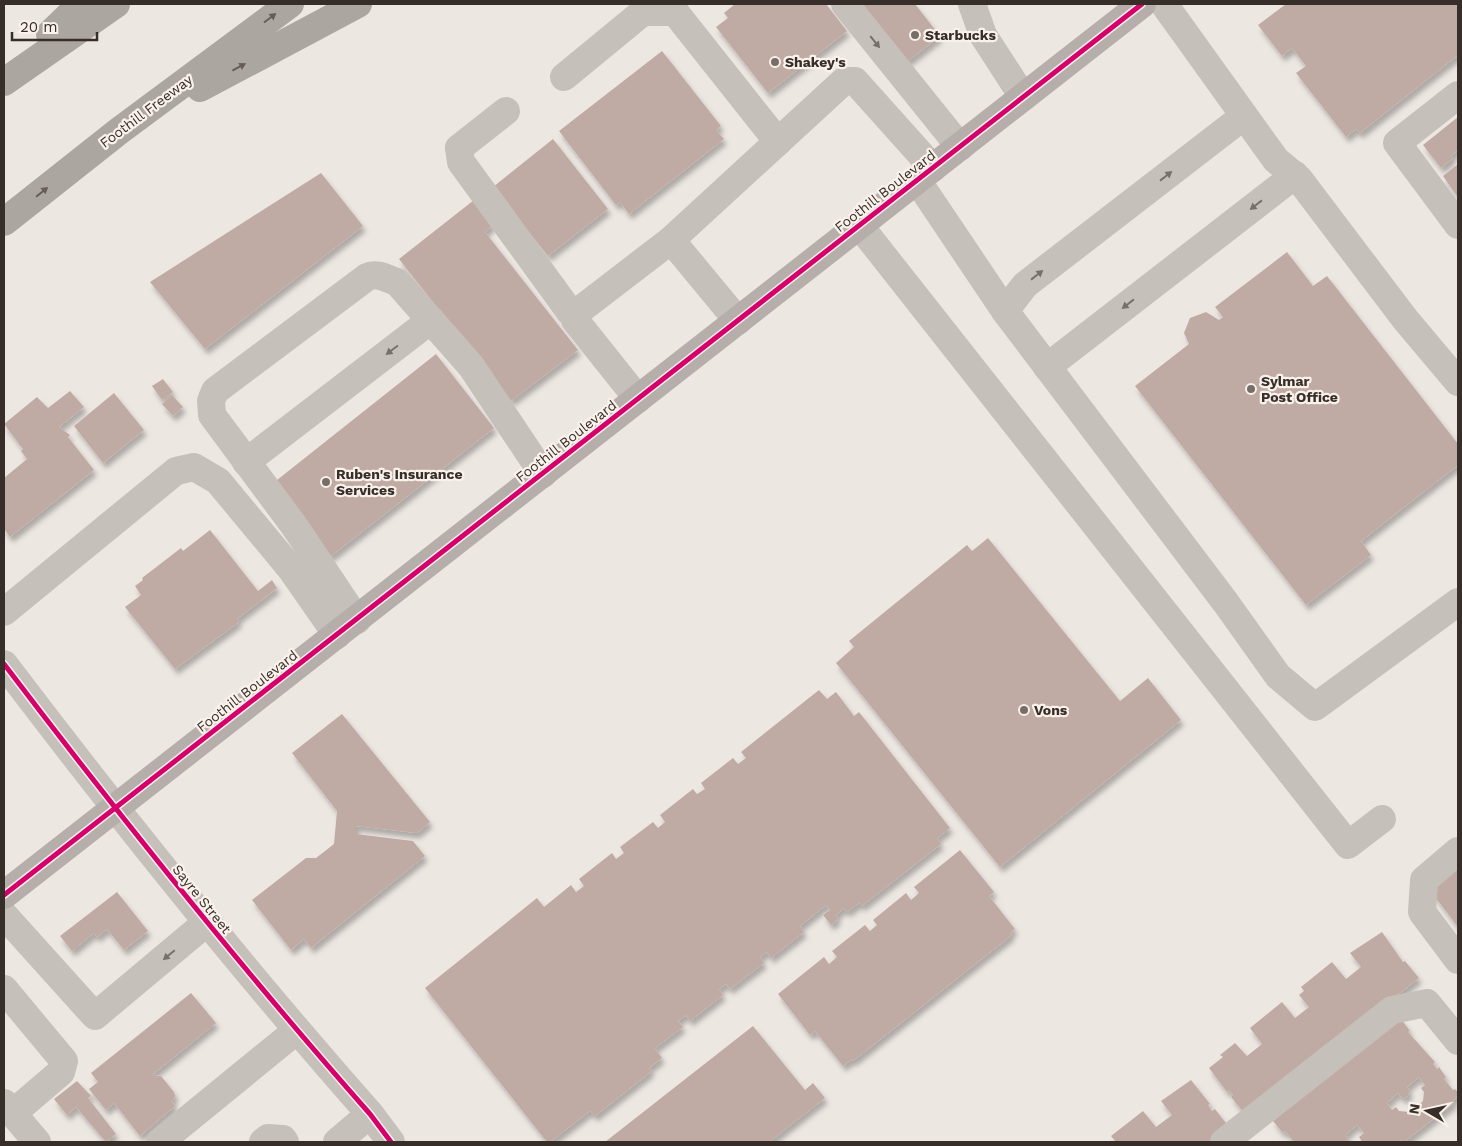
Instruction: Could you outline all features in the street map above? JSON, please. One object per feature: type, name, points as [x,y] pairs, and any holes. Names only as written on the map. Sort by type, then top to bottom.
[{"type":"highway","points":[[4,81],[81,4]]},
{"type":"highway","points":[[4,81],[116,4]]},
{"type":"highway","name":"Foothill Freeway","points":[[4,222],[119,131],[290,4]]},
{"type":"highway","points":[[119,131],[358,4]]},
{"type":"main road","name":"Foothill Boulevard","points":[[4,895],[1142,4]]},
{"type":"street","points":[[845,4],[960,147]]},
{"type":"street","points":[[972,4],[983,35],[1023,97]]},
{"type":"street","points":[[1164,4],[1276,160],[1295,175],[1405,319],[1458,382]]},
{"type":"street","points":[[564,78],[643,12],[675,12],[778,142]]},
{"type":"street","points":[[638,399],[575,320],[576,313],[671,240],[844,81],[855,81],[925,174],[1005,311],[1226,602],[1278,676],[1315,707],[1458,602]]},
{"type":"street","points":[[1458,94],[1396,143],[1458,224]]},
{"type":"street","points":[[506,111],[459,148],[461,162],[570,312],[576,313]]},
{"type":"street","points":[[1005,311],[1025,285],[1244,116]]},
{"type":"street","points":[[1047,367],[1295,175]]},
{"type":"street","points":[[859,225],[1348,845],[1382,818]]},
{"type":"street","points":[[671,240],[738,321]]},
{"type":"street","points":[[347,627],[295,527],[212,415],[211,401],[215,391],[372,275],[397,282],[471,366],[543,474]]},
{"type":"street","points":[[246,462],[431,320]]},
{"type":"street","points":[[4,612],[176,471],[194,467],[218,482],[291,569],[347,627]]},
{"type":"street","name":"Sayre Street","points":[[4,664],[114,808],[206,923],[370,1114],[391,1142]]},
{"type":"street","points":[[1458,851],[1424,880],[1422,912],[1458,960]]},
{"type":"street","points":[[4,915],[95,1016],[206,923]]},
{"type":"street","points":[[4,989],[64,1061],[61,1072],[16,1124]]},
{"type":"street","points":[[1224,1142],[1392,1010],[1426,1003],[1458,1041]]},
{"type":"street","points":[[160,1142],[296,1030]]},
{"type":"street","points":[[337,1142],[370,1114]]},
{"type":"street","points":[[262,1142],[268,1138],[283,1139],[285,1142]]},
{"type":"building","name":"Shakey's","points":[[735,4],[826,4],[847,31],[768,93],[716,27],[728,18],[724,13]]},
{"type":"building","points":[[861,4],[915,4],[940,36],[907,62]]},
{"type":"building","points":[[1286,4],[1458,4],[1458,55],[1360,133],[1356,129],[1346,137],[1296,73],[1306,66],[1292,48],[1282,56],[1258,25]]},
{"type":"building","points":[[662,51],[721,126],[716,130],[724,139],[629,214],[620,202],[616,205],[559,131]]},
{"type":"building","points":[[1458,117],[1458,150],[1451,156],[1453,158],[1441,168],[1423,145]]},
{"type":"building","points":[[553,139],[608,209],[548,256],[493,187]]},
{"type":"building","points":[[1458,164],[1458,195],[1457,196],[1443,176]]},
{"type":"building","points":[[321,173],[363,226],[205,349],[150,282]]},
{"type":"building","points":[[474,200],[493,225],[485,232],[578,350],[511,401],[399,259]]},
{"type":"building","points":[[1287,252],[1313,286],[1327,276],[1458,444],[1458,465],[1361,541],[1371,555],[1306,605],[1135,386],[1189,344],[1184,333],[1190,318],[1206,312],[1219,320],[1223,317],[1215,307]]},
{"type":"building","points":[[436,354],[494,428],[330,557],[272,484]]},
{"type":"building","points":[[163,379],[173,392],[162,400],[152,386]]},
{"type":"building","points":[[70,391],[84,407],[59,427],[70,435],[68,437],[94,470],[10,537],[4,529],[4,478],[27,459],[21,451],[23,449],[4,424],[37,397],[48,408]]},
{"type":"building","points":[[114,393],[144,430],[103,463],[74,426]]},
{"type":"building","points":[[172,395],[183,407],[173,416],[162,404]]},
{"type":"building","points":[[210,530],[258,591],[272,580],[277,588],[237,619],[239,622],[175,669],[125,607],[141,595],[135,586],[143,580],[142,578],[181,548],[183,551]]},
{"type":"building","name":"Vons","points":[[988,538],[1120,701],[1148,678],[1181,720],[1000,867],[836,663],[854,647],[849,641],[967,545],[972,551]]},
{"type":"building","points":[[819,690],[827,699],[836,692],[854,716],[859,712],[950,828],[937,838],[941,844],[862,906],[859,903],[847,912],[844,908],[836,915],[838,919],[831,925],[823,915],[830,910],[826,905],[800,926],[804,932],[771,958],[767,952],[760,957],[764,963],[730,989],[726,984],[719,989],[723,995],[690,1021],[686,1015],[678,1021],[683,1027],[655,1048],[662,1058],[649,1068],[652,1071],[595,1116],[590,1111],[550,1142],[547,1142],[425,988],[537,898],[544,907],[571,885],[576,892],[584,886],[579,879],[612,853],[616,859],[624,853],[620,847],[653,822],[658,828],[665,822],[660,815],[693,789],[697,794],[705,789],[701,783],[733,758],[738,764],[746,758],[741,752]]},
{"type":"building","points":[[342,714],[430,822],[417,833],[356,826],[356,834],[413,841],[425,856],[311,948],[304,939],[291,950],[252,900],[306,858],[316,858],[334,844],[337,811],[292,753]]},
{"type":"building","points":[[960,850],[994,892],[989,896],[1015,929],[1010,933],[1012,935],[853,1061],[852,1059],[843,1066],[815,1031],[810,1035],[778,994],[824,957],[829,964],[837,957],[832,951],[865,925],[870,931],[877,925],[873,920],[906,893],[911,900],[919,893],[914,887]]},
{"type":"building","points":[[1458,865],[1458,927],[1429,889]]},
{"type":"building","points":[[117,892],[148,931],[124,950],[107,929],[97,937],[94,933],[72,951],[60,936]]},
{"type":"building","points":[[1382,932],[1403,962],[1405,961],[1419,978],[1246,1115],[1231,1097],[1233,1095],[1229,1090],[1227,1092],[1209,1068],[1223,1057],[1220,1055],[1235,1043],[1247,1056],[1262,1044],[1250,1028],[1282,1002],[1295,1018],[1309,1007],[1299,995],[1304,991],[1301,987],[1332,962],[1346,979],[1361,967],[1350,953]]},
{"type":"building","points":[[191,993],[216,1023],[152,1075],[161,1076],[174,1092],[175,1096],[172,1102],[175,1106],[140,1136],[114,1103],[106,1110],[89,1089],[98,1082],[91,1073]]},
{"type":"building","points":[[1398,1019],[1402,1020],[1410,1031],[1408,1032],[1435,1062],[1433,1064],[1437,1069],[1439,1067],[1446,1077],[1444,1079],[1453,1090],[1455,1089],[1458,1092],[1458,1096],[1452,1101],[1454,1103],[1404,1142],[1402,1140],[1399,1142],[1362,1142],[1359,1137],[1364,1133],[1357,1125],[1345,1135],[1348,1138],[1347,1142],[1294,1142],[1285,1131],[1282,1132],[1273,1121],[1276,1119],[1273,1117]],"holes":[[[1419,1077],[1425,1085],[1421,1088],[1424,1092],[1423,1101],[1410,1112],[1399,1111],[1396,1107],[1392,1110],[1387,1103],[1398,1093],[1402,1098],[1407,1097],[1410,1091],[1407,1087]]]},
{"type":"building","points":[[753,1026],[805,1090],[813,1083],[825,1098],[769,1142],[605,1142]]},
{"type":"building","points":[[1191,1080],[1210,1104],[1208,1105],[1212,1111],[1215,1109],[1229,1127],[1209,1142],[1116,1142],[1111,1136],[1143,1111],[1156,1127],[1172,1115],[1161,1101]]},
{"type":"building","points":[[77,1081],[91,1096],[88,1098],[116,1134],[106,1142],[76,1107],[67,1115],[54,1099]]},
{"type":"cycle path","points":[[4,895],[1142,4]]},
{"type":"cycle path","points":[[4,664],[183,892],[275,1004],[370,1114],[391,1142]]},
{"type":"place","name":"Starbucks","points":[[915,35]]},
{"type":"place","name":"Shakey's","points":[[775,62]]},
{"type":"place","name":"Sylmar Post Office","points":[[1251,389]]},
{"type":"place","name":"Ruben's Insurance Services","points":[[326,482]]},
{"type":"place","name":"Vons","points":[[1024,710]]}]
